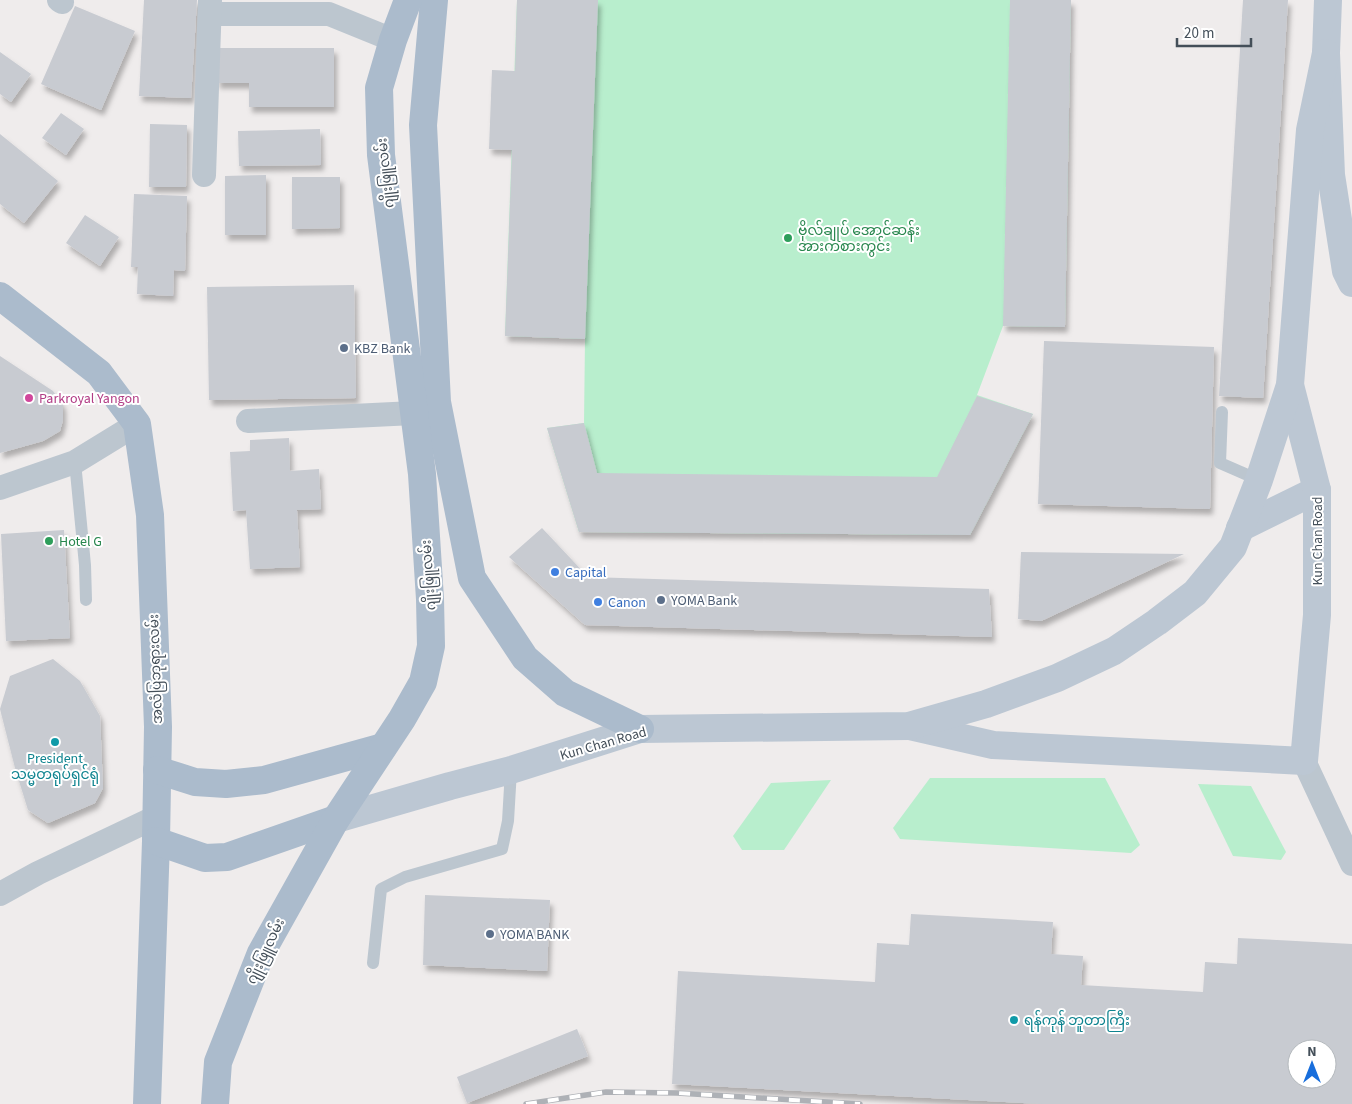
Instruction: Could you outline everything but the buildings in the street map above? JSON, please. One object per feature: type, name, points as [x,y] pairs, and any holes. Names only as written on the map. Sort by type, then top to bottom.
[{"type":"main road","name":"ဂျိုးဖြူလမ်း","points":[[215,1104],[218,1062],[261,953],[336,819],[423,682],[431,646],[422,474],[381,155],[379,88],[393,40],[408,0]]},
{"type":"main road","points":[[434,0],[423,125],[437,402],[472,578],[525,658],[565,693],[640,729]]},
{"type":"main road","points":[[1328,0],[1326,53],[1310,130],[1330,176],[1346,271],[1352,283]]},
{"type":"main road","points":[[1290,385],[1330,176]]},
{"type":"main road","name":"အလံပြဘုရားလမ်း","points":[[4,305],[99,373],[137,424],[150,515],[158,727],[147,1104]]},
{"type":"main road","name":"Kun Chan Road","points":[[909,726],[986,704],[1057,678],[1114,651],[1195,593],[1233,547],[1260,480],[1290,385]]},
{"type":"main road","name":"Kun Chan Road","points":[[336,819],[511,770],[640,729],[909,726],[993,745],[1304,761],[1317,615],[1317,490],[1290,385]]},
{"type":"main road","points":[[1240,528],[1317,490]]},
{"type":"main road","points":[[157,770],[195,782],[226,784],[264,780],[383,747]]},
{"type":"main road","points":[[156,829],[205,858],[227,857],[336,819]]},
{"type":"street","points":[[204,175],[210,7],[329,14],[393,40]]},
{"type":"street","points":[[248,421],[414,413]]},
{"type":"street","points":[[0,488],[75,462],[137,424]]},
{"type":"street","points":[[1304,761],[1352,864]]},
{"type":"street","points":[[0,894],[38,873],[156,829]]},
{"type":"lane","points":[[1222,412],[1220,463],[1260,480]]},
{"type":"lane","points":[[75,462],[85,565],[86,600]]},
{"type":"lane","points":[[373,963],[381,889],[404,878],[502,850],[508,821],[511,770]]},
{"type":"green space","name":"ဗိုလ်ချုပ် အောင်ဆန်း အားကစားကွင်း","points":[[517,0],[1071,0],[1065,327],[1003,326],[977,395],[1033,414],[970,535],[579,532],[547,428],[584,423],[585,339],[505,336]]},
{"type":"green space","points":[[930,778],[1105,778],[1140,845],[1131,853],[900,839],[893,828]]},
{"type":"green space","points":[[831,780],[784,850],[742,850],[733,836],[771,783]]},
{"type":"green space","points":[[1198,784],[1251,786],[1286,852],[1281,860],[1233,856]]},
{"type":"railway","points":[[526,1104],[606,1092],[677,1093],[860,1104]]},
{"type":"place","name":"ဗိုလ်ချုပ် အောင်ဆန်း အားကစားကွင်း","points":[[788,238]]},
{"type":"place","name":"KBZ Bank","points":[[344,348]]},
{"type":"place","name":"Parkroyal Yangon","points":[[29,398]]},
{"type":"place","name":"Hotel G","points":[[49,541]]},
{"type":"place","name":"Capital","points":[[555,572]]},
{"type":"place","name":"YOMA Bank","points":[[661,600]]},
{"type":"place","name":"Canon","points":[[598,602]]},
{"type":"place","name":"President သမ္မတရုပ်ရှင်ရုံ","points":[[55,742]]},
{"type":"place","name":"YOMA BANK","points":[[490,934]]},
{"type":"place","name":"ရန်ကုန် ဘူတာကြီး","points":[[1014,1020]]}]
